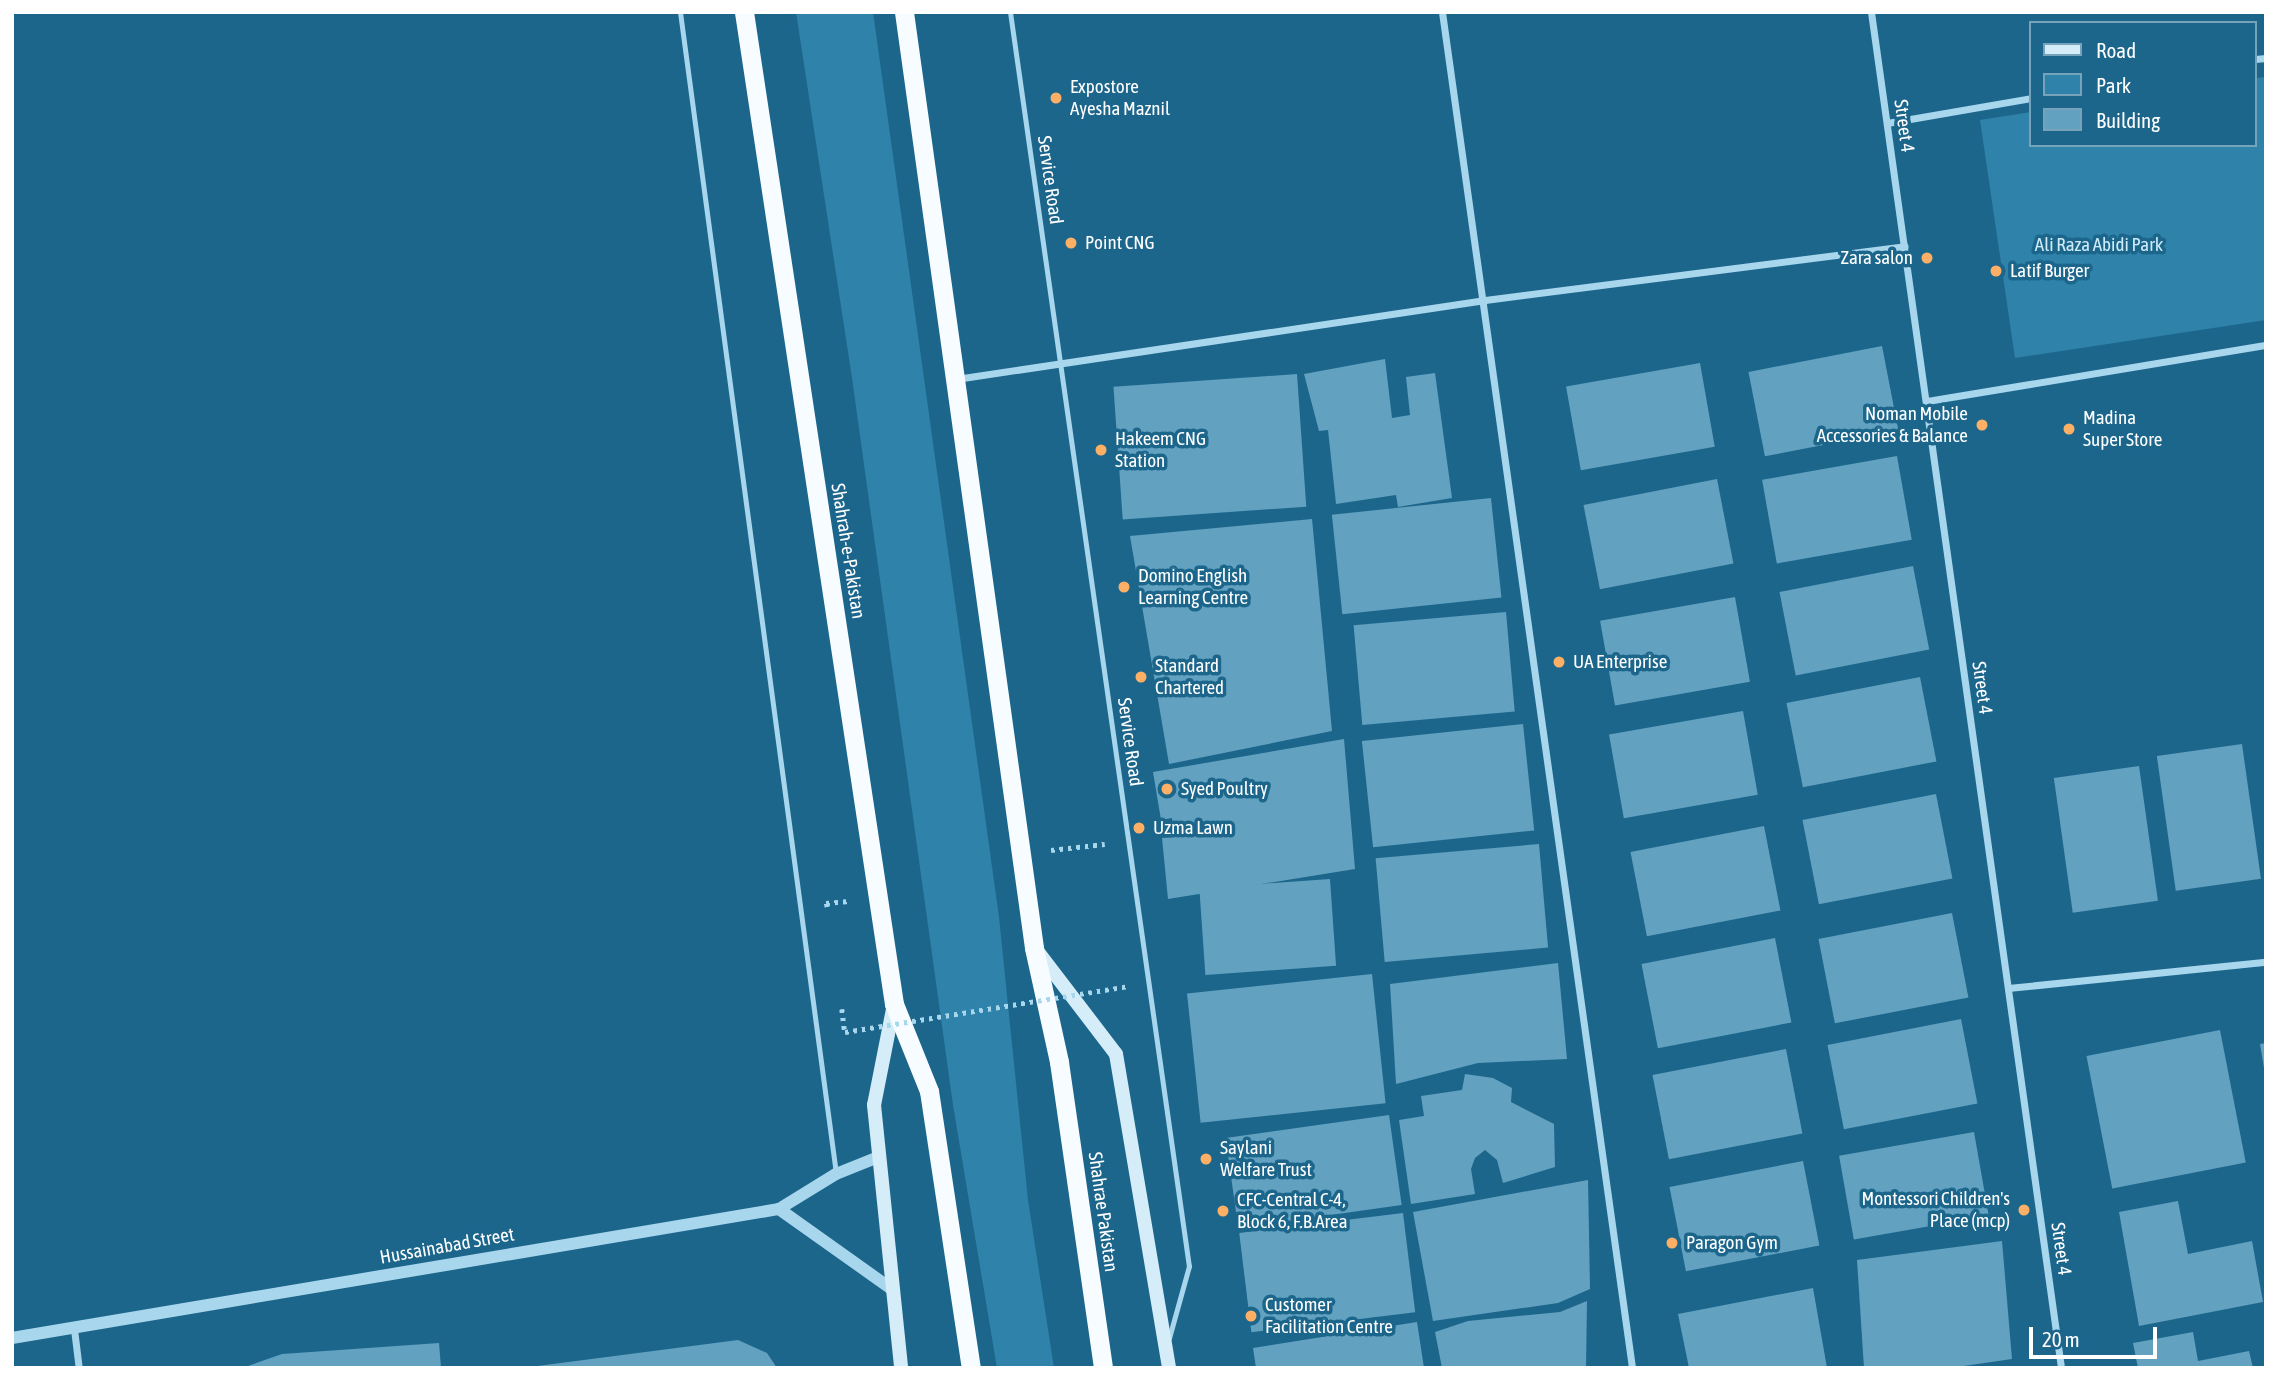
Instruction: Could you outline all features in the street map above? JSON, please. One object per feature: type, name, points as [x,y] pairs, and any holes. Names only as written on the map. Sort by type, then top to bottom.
[{"type":"highway","name":"Shahrah-e-Pakistan","points":[[744,12],[894,1003],[929,1091],[971,1368]]},
{"type":"highway","points":[[904,12],[1034,948]]},
{"type":"highway","name":"Shahrae Pakistan","points":[[1034,948],[1059,1062],[1103,1368]]},
{"type":"main road","points":[[1034,948],[1116,1054],[1169,1368]]},
{"type":"main road","points":[[894,1003],[874,1105],[876,1158],[901,1368]]},
{"type":"street","points":[[1442,12],[1485,300],[1632,1368]]},
{"type":"street","name":"Street 4","points":[[1871,12],[2062,1368]]},
{"type":"street","points":[[1888,123],[2030,98]]},
{"type":"street","points":[[956,379],[1485,300],[1905,246]]},
{"type":"street","points":[[1927,401],[2266,345]]},
{"type":"street","points":[[2008,988],[2266,962]]},
{"type":"street","name":"Hussainabad Street","points":[[12,1338],[779,1209],[836,1174],[876,1158]]},
{"type":"street","points":[[779,1209],[893,1290]]},
{"type":"street","points":[[74,1329],[79,1368]]},
{"type":"lane","points":[[680,12],[836,1174]]},
{"type":"lane","name":"Service Road","points":[[1010,12],[1189,1266],[1166,1348]]},
{"type":"path","points":[[1023,854],[1108,843],[1110,854]]},
{"type":"path","points":[[845,1032],[1128,986]]},
{"type":"green space","points":[[796,12],[873,12],[999,917],[1028,1200],[1054,1368],[997,1368],[953,1105],[852,378]]},
{"type":"green space","name":"Ali Raza Abidi Park","points":[[2266,77],[2266,320],[2015,358],[1980,120],[2030,112],[2030,147],[2257,147],[2257,78]]},
{"type":"building","points":[[1882,346],[1898,430],[1765,456],[1748,372]]},
{"type":"building","points":[[1385,359],[1392,418],[1410,415],[1406,377],[1435,373],[1452,498],[1398,507],[1396,495],[1336,504],[1328,430],[1319,431],[1304,374]]},
{"type":"building","points":[[1700,363],[1715,447],[1581,470],[1566,387]]},
{"type":"building","points":[[1297,374],[1306,507],[1123,520],[1113,387]]},
{"type":"building","points":[[1897,456],[1912,540],[1777,563],[1762,480]]},
{"type":"building","points":[[1717,479],[1733,563],[1600,589],[1583,505]]},
{"type":"building","points":[[1491,498],[1501,597],[1342,614],[1332,515]]},
{"type":"building","points":[[1312,519],[1332,731],[1169,764],[1130,536]]},
{"type":"building","points":[[1913,566],[1929,649],[1796,675],[1779,592]]},
{"type":"building","points":[[1735,597],[1750,682],[1615,705],[1600,621]]},
{"type":"building","points":[[1506,612],[1515,712],[1362,725],[1354,625]]},
{"type":"building","points":[[1920,677],[1936,761],[1803,787],[1786,703]]},
{"type":"building","points":[[1743,711],[1758,795],[1624,818],[1609,735]]},
{"type":"building","points":[[1523,724],[1534,830],[1373,847],[1362,741]]},
{"type":"building","points":[[1344,739],[1355,869],[1168,899],[1162,838],[1173,837],[1172,818],[1161,820],[1153,772]]},
{"type":"building","points":[[2242,744],[2261,879],[2176,891],[2157,756]]},
{"type":"building","points":[[2139,766],[2158,901],[2073,913],[2054,778]]},
{"type":"building","points":[[1936,794],[1952,878],[1819,904],[1802,820]]},
{"type":"building","points":[[1764,826],[1780,910],[1647,936],[1630,852]]},
{"type":"building","points":[[1539,844],[1548,948],[1385,962],[1376,858]]},
{"type":"building","points":[[1330,879],[1336,966],[1205,975],[1199,888]]},
{"type":"building","points":[[1952,913],[1968,997],[1835,1023],[1818,939]]},
{"type":"building","points":[[1775,938],[1791,1022],[1658,1048],[1641,964]]},
{"type":"building","points":[[1558,963],[1567,1059],[1478,1063],[1396,1084],[1390,984]]},
{"type":"building","points":[[1372,974],[1386,1103],[1201,1123],[1187,993]]},
{"type":"building","points":[[1961,1019],[1977,1103],[1844,1129],[1827,1045]]},
{"type":"building","points":[[2220,1030],[2246,1163],[2112,1188],[2086,1056]]},
{"type":"building","points":[[2266,1043],[2266,1068],[2264,1068],[2260,1044]]},
{"type":"building","points":[[1786,1049],[1802,1133],[1669,1159],[1652,1075]]},
{"type":"building","points":[[1465,1074],[1493,1078],[1512,1088],[1511,1102],[1554,1124],[1555,1167],[1503,1183],[1497,1160],[1485,1150],[1475,1158],[1471,1169],[1475,1194],[1411,1204],[1399,1120],[1424,1116],[1421,1096],[1462,1090]]},
{"type":"building","points":[[1389,1115],[1402,1205],[1238,1228],[1226,1138]]},
{"type":"building","points":[[1974,1132],[1989,1216],[1854,1239],[1839,1156]]},
{"type":"building","points":[[1803,1161],[1819,1245],[1686,1271],[1669,1187]]},
{"type":"building","points":[[1588,1180],[1590,1289],[1558,1303],[1433,1321],[1413,1212]]},
{"type":"building","points":[[2178,1201],[2188,1254],[2252,1241],[2263,1302],[2139,1326],[2119,1212]]},
{"type":"building","points":[[1403,1213],[1415,1312],[1251,1332],[1239,1233]]},
{"type":"building","points":[[2002,1241],[2012,1359],[1950,1368],[1864,1368],[1857,1260]]},
{"type":"building","points":[[1813,1288],[1827,1368],[1689,1368],[1678,1314]]},
{"type":"building","points":[[1587,1301],[1586,1368],[1442,1368],[1435,1332],[1468,1321],[1560,1312]]},
{"type":"building","points":[[1417,1322],[1424,1368],[1256,1368],[1253,1348]]},
{"type":"building","points":[[2193,1332],[2198,1361],[2249,1351],[2253,1368],[2138,1368],[2133,1343]]},
{"type":"building","points":[[738,1340],[767,1353],[777,1368],[522,1368]]},
{"type":"building","points":[[439,1343],[441,1368],[245,1367],[282,1354]]},
{"type":"place","name":"Expostore Ayesha Maznil","points":[[1056,98]]},
{"type":"place","name":"Point CNG","points":[[1071,243]]},
{"type":"place","name":"Zara salon","points":[[1927,258]]},
{"type":"place","name":"Latif Burger","points":[[1996,271]]},
{"type":"place","name":"Noman Mobile Accessories & Balance","points":[[1982,425]]},
{"type":"place","name":"Madina Super Store","points":[[2069,429]]},
{"type":"place","name":"Hakeem CNG Station","points":[[1101,450]]},
{"type":"place","name":"Domino English Learning Centre","points":[[1124,587]]},
{"type":"place","name":"UA Enterprise","points":[[1559,662]]},
{"type":"place","name":"Standard Chartered","points":[[1141,677]]},
{"type":"place","name":"Syed Poultry","points":[[1167,789]]},
{"type":"place","name":"Uzma Lawn","points":[[1139,828]]},
{"type":"place","name":"Saylani Welfare Trust","points":[[1206,1159]]},
{"type":"place","name":"Montessori Children's Place (mcp)","points":[[2024,1210]]},
{"type":"place","name":"CFC-Central C-4, Block 6, F.B.Area","points":[[1223,1211]]},
{"type":"place","name":"Paragon Gym","points":[[1672,1243]]},
{"type":"place","name":"Customer Facilitation Centre","points":[[1251,1316]]}]
